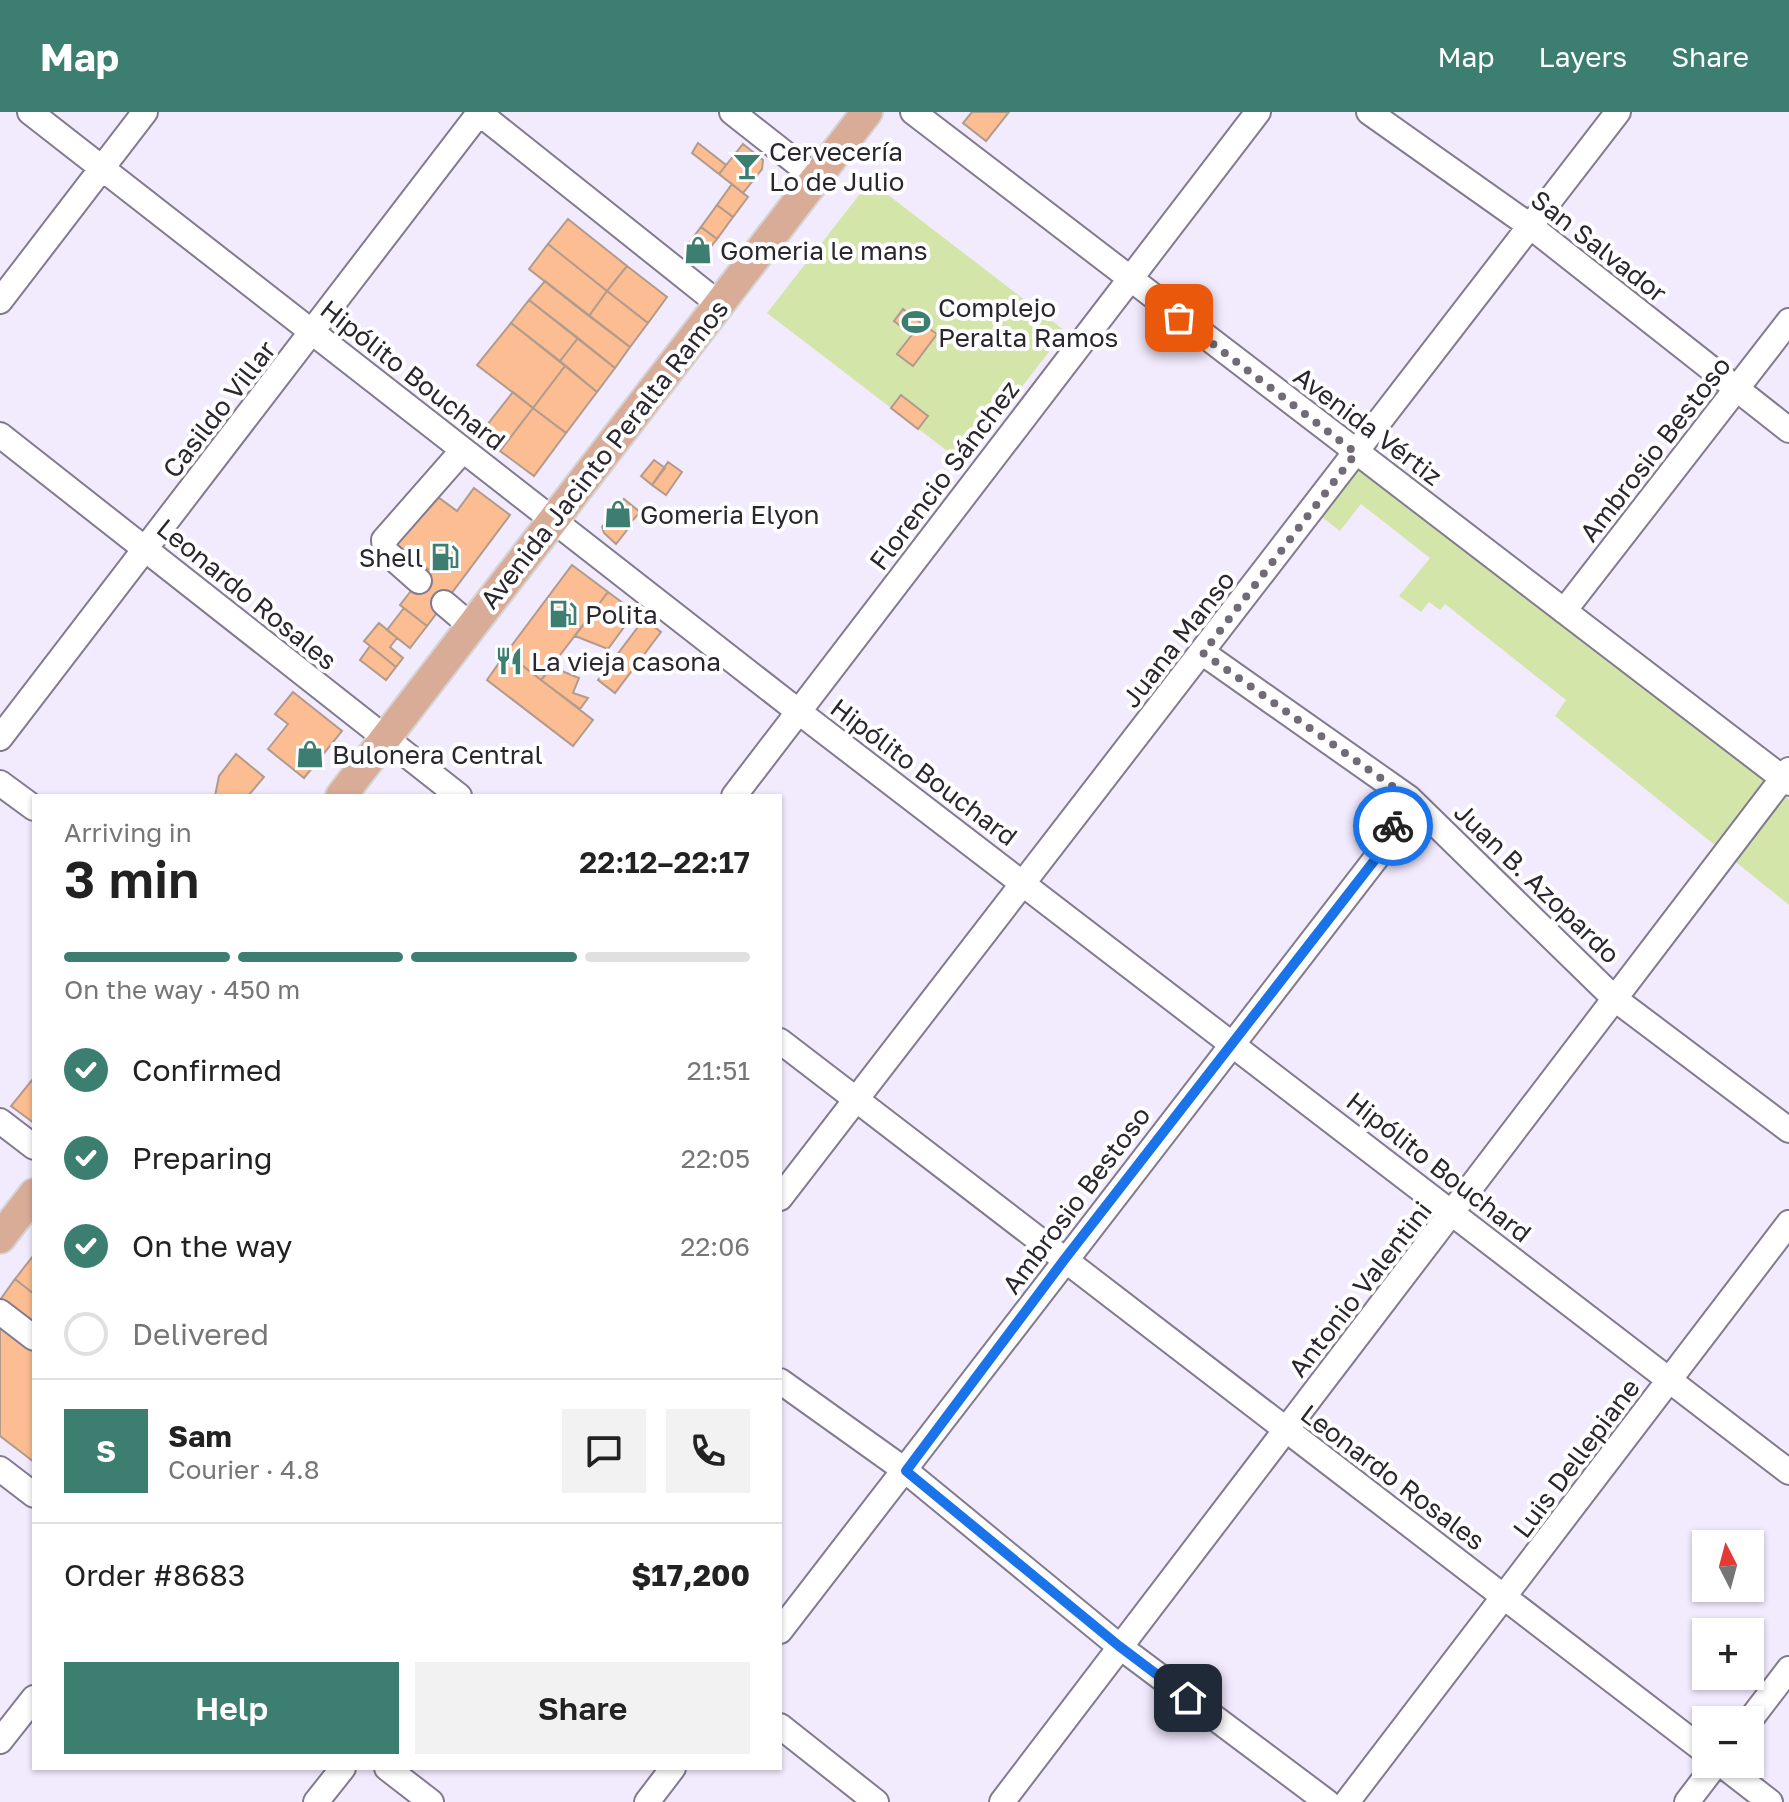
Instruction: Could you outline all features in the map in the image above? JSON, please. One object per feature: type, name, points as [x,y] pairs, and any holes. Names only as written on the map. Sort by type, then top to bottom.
[{"type":"main road","name":"Avenida Jacinto Peralta Ramos","points":[[343,794],[867,112]]},
{"type":"main road","points":[[0,1238],[32,1197]]},
{"type":"street","name":"Hipólito Bouchard","points":[[30,112],[799,712],[1232,1041],[1789,1472]]},
{"type":"street","points":[[0,301],[145,112]]},
{"type":"street","points":[[479,112],[719,304]]},
{"type":"street","name":"Casildo Villar","points":[[0,738],[313,333],[479,112]]},
{"type":"street","points":[[732,112],[816,178]]},
{"type":"street","name":"Avenida Vértiz","points":[[913,112],[1356,453],[1787,777]]},
{"type":"street","name":"Florencio Sánchez","points":[[736,794],[1258,112]]},
{"type":"street","name":"San Salvador","points":[[1369,112],[1530,226],[1789,430]]},
{"type":"street","name":"Juana Manso","points":[[782,1195],[1618,112]]},
{"type":"street","name":"Ambrosio Bestoso","points":[[1564,611],[1789,321]]},
{"type":"street","name":"Leonardo Rosales","points":[[0,435],[456,794]]},
{"type":"street","points":[[419,581],[385,551],[384,540],[463,450]]},
{"type":"street","points":[[444,603],[471,626]]},
{"type":"street","name":"Juan B. Azopardo","points":[[1203,653],[1409,798],[1615,999],[1789,1130]]},
{"type":"street","name":"Antonio Valentini","points":[[1002,1802],[1787,777]]},
{"type":"street","points":[[0,783],[32,807]]},
{"type":"street","name":"Ambrosio Bestoso","points":[[782,1628],[906,1471],[1232,1041],[1377,857],[1409,798]]},
{"type":"street","name":"Leonardo Rosales","points":[[782,1043],[1692,1741]]},
{"type":"street","points":[[0,1121],[32,1145]]},
{"type":"street","name":"Luis Dellepiane","points":[[1347,1802],[1789,1223]]},
{"type":"street","points":[[0,1312],[32,1336]]},
{"type":"street","points":[[782,1382],[906,1471],[1119,1646],[1327,1802]]},
{"type":"street","points":[[0,1469],[32,1493]]},
{"type":"street","points":[[1761,1706],[1789,1669]]},
{"type":"street","points":[[0,1741],[32,1701]]},
{"type":"street","points":[[782,1728],[876,1802]]},
{"type":"street","points":[[316,1802],[341,1770]]},
{"type":"street","points":[[390,1770],[431,1802]]},
{"type":"street","points":[[647,1802],[671,1770]]},
{"type":"street","points":[[1687,1802],[1707,1778]]},
{"type":"street","points":[[1738,1778],[1770,1802]]},
{"type":"green space","name":"Complejo Peralta Ramos","points":[[870,181],[1065,331],[963,463],[767,313]]},
{"type":"green space","points":[[1356,466],[1789,799],[1789,905],[1555,716],[1566,700],[1445,604],[1440,610],[1429,602],[1421,612],[1399,596],[1430,558],[1361,504],[1340,531],[1318,514]]},
{"type":"building","points":[[972,112],[1009,112],[986,141],[963,123]]},
{"type":"building","points":[[698,143],[726,165],[719,174],[692,153]]},
{"type":"building","points":[[743,144],[763,160],[762,169],[743,193],[719,174]]},
{"type":"building","points":[[732,184],[748,197],[733,217],[717,205]]},
{"type":"building","points":[[717,205],[733,217],[717,239],[701,227]]},
{"type":"building","points":[[568,219],[627,266],[607,291],[548,244]]},
{"type":"building","points":[[701,227],[717,239],[703,257],[697,257],[685,248]]},
{"type":"building","points":[[548,244],[607,291],[589,316],[529,269]]},
{"type":"building","points":[[627,266],[667,297],[648,323],[607,291]]},
{"type":"building","points":[[545,281],[630,347],[615,368],[529,300]]},
{"type":"building","points":[[607,291],[648,323],[630,347],[589,316]]},
{"type":"building","points":[[529,300],[578,338],[560,361],[511,323]]},
{"type":"building","points":[[903,309],[921,323],[912,335],[894,321]]},
{"type":"building","points":[[511,323],[565,366],[533,408],[477,365]]},
{"type":"building","points":[[921,323],[937,334],[913,366],[897,354]]},
{"type":"building","points":[[578,338],[615,368],[597,392],[560,361]]},
{"type":"building","points":[[565,366],[597,392],[566,433],[533,408]]},
{"type":"building","points":[[513,392],[533,408],[500,451],[479,435]]},
{"type":"building","points":[[901,395],[928,416],[918,429],[891,408]]},
{"type":"building","points":[[533,408],[566,433],[534,476],[500,451]]},
{"type":"building","points":[[654,460],[665,468],[652,485],[641,476]]},
{"type":"building","points":[[668,462],[682,472],[666,495],[652,485]]},
{"type":"building","name":"Shell","points":[[474,488],[510,515],[427,626],[400,605],[428,569],[396,546],[435,495],[457,511]]},
{"type":"building","points":[[624,499],[640,512],[632,521],[626,517],[621,523],[611,515]]},
{"type":"building","points":[[611,515],[628,529],[616,544],[602,527]]},
{"type":"building","name":"Polita","points":[[572,565],[608,592],[541,680],[506,653]]},
{"type":"building","points":[[608,592],[635,612],[608,649],[575,636]]},
{"type":"building","points":[[404,608],[427,626],[410,648],[387,630]]},
{"type":"building","points":[[644,619],[661,632],[615,693],[598,680]]},
{"type":"building","points":[[379,623],[397,638],[390,647],[403,658],[396,667],[364,641]]},
{"type":"building","points":[[370,646],[396,667],[386,680],[360,660]]},
{"type":"building","points":[[506,653],[593,720],[573,746],[487,680]]},
{"type":"building","points":[[552,667],[579,678],[573,693],[588,698],[580,709],[541,680]]},
{"type":"building","points":[[293,692],[342,731],[304,778],[268,749],[288,724],[275,714]]},
{"type":"building","points":[[236,754],[264,777],[250,794],[215,794],[219,776]]},
{"type":"building","points":[[32,1080],[32,1122],[11,1106]]},
{"type":"building","points":[[32,1257],[32,1292],[15,1279]]},
{"type":"building","points":[[15,1279],[32,1292],[32,1324],[0,1300]]},
{"type":"building","points":[[0,1319],[32,1343],[32,1460],[0,1436]]},
{"type":"way so far","points":[[1179,318],[1356,453],[1203,653],[1409,798],[1393,826]]},
{"type":"place","name":"Cervecería Lo de Julio","points":[[747,166]]},
{"type":"place","name":"Gomeria le mans","points":[[698,250]]},
{"type":"place","name":"Complejo Peralta Ramos","points":[[916,322]]},
{"type":"place","name":"Gomeria Elyon","points":[[618,514]]},
{"type":"place","name":"Shell","points":[[445,557]]},
{"type":"place","name":"Polita","points":[[563,614]]},
{"type":"place","name":"La vieja casona","points":[[509,661]]},
{"type":"place","name":"Bulonera Central","points":[[310,754]]},
{"type":"route","points":[[1188,1698],[1119,1646],[906,1471],[1064,1260],[1377,857],[1393,826]]}]
